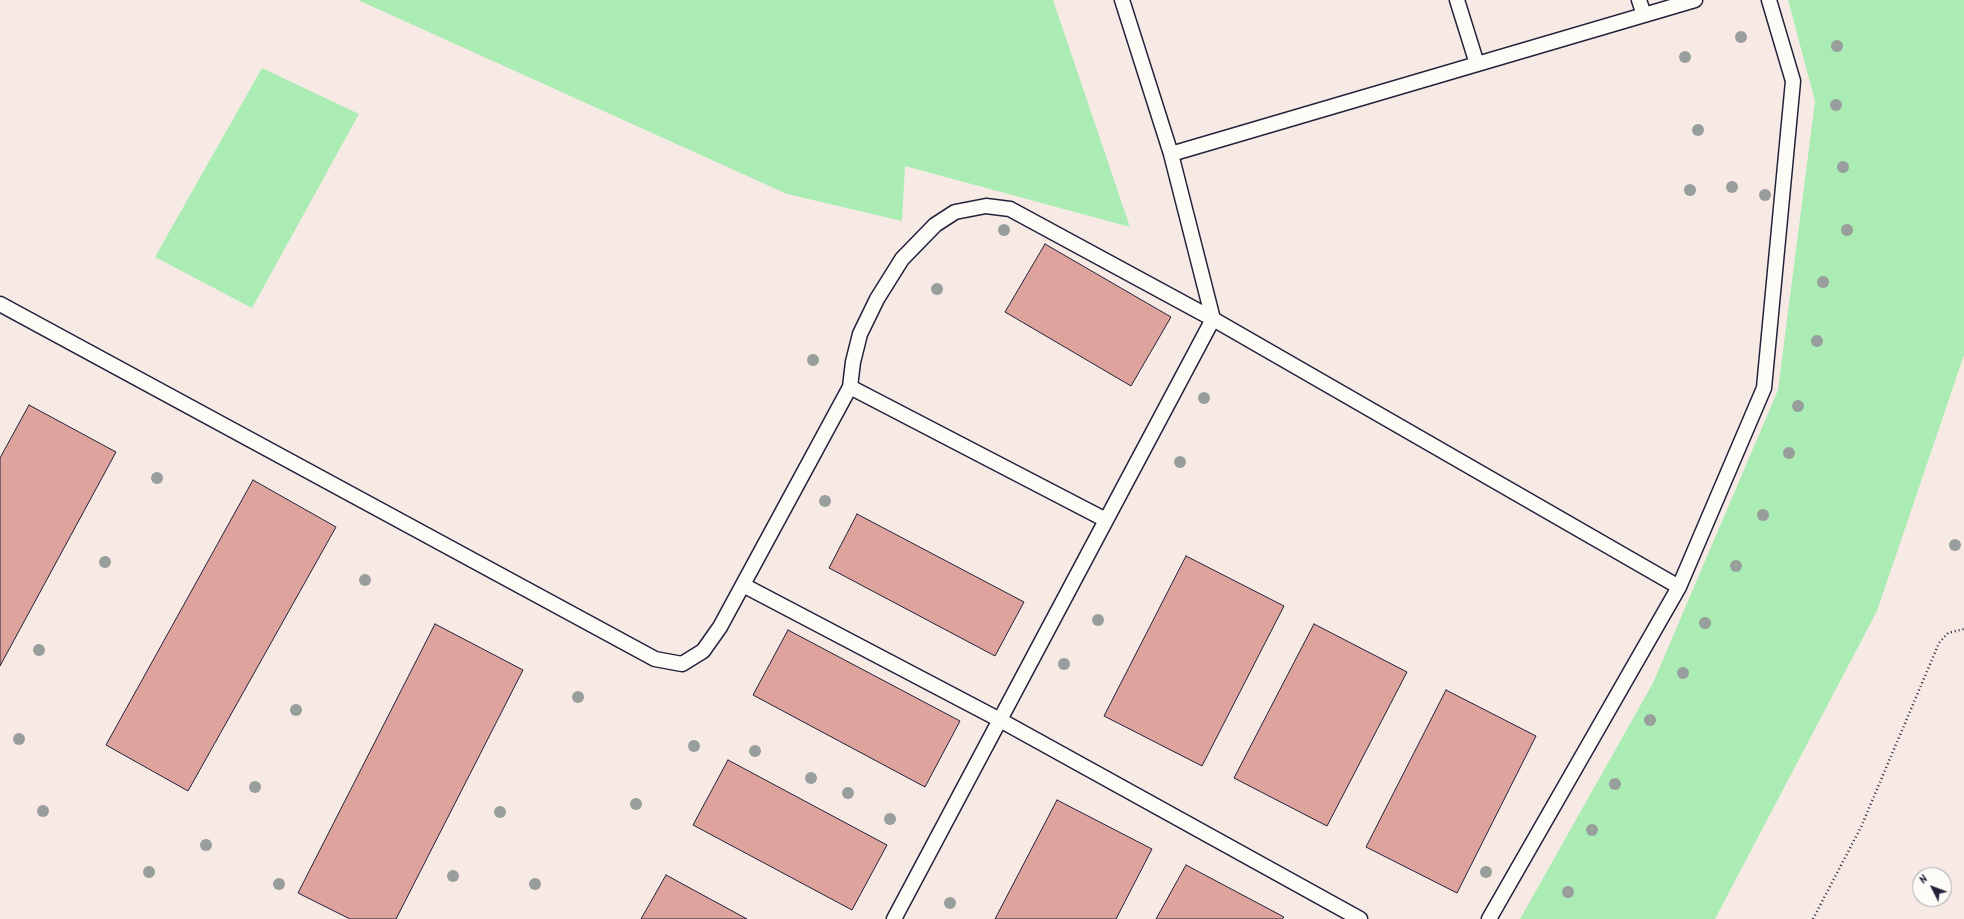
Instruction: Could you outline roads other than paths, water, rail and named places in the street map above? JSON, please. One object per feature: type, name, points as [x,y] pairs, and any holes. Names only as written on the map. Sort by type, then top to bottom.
[{"type":"lane","points":[[894,919],[1213,319],[1171,154],[1122,0]]},
{"type":"lane","points":[[1457,0],[1477,64]]},
{"type":"lane","points":[[1639,0],[1644,15]]},
{"type":"lane","points":[[1171,154],[1695,0]]},
{"type":"lane","points":[[1489,919],[1679,587],[1764,388],[1792,81],[1769,0]]},
{"type":"lane","points":[[0,304],[655,660],[682,664],[704,651],[720,627],[743,586],[850,387],[853,362],[860,334],[877,299],[902,259],[936,225],[955,212],[986,206],[1010,208],[1213,319],[1679,587]]},
{"type":"lane","points":[[850,387],[1106,520]]},
{"type":"lane","points":[[743,586],[1000,720],[1360,919]]}]
